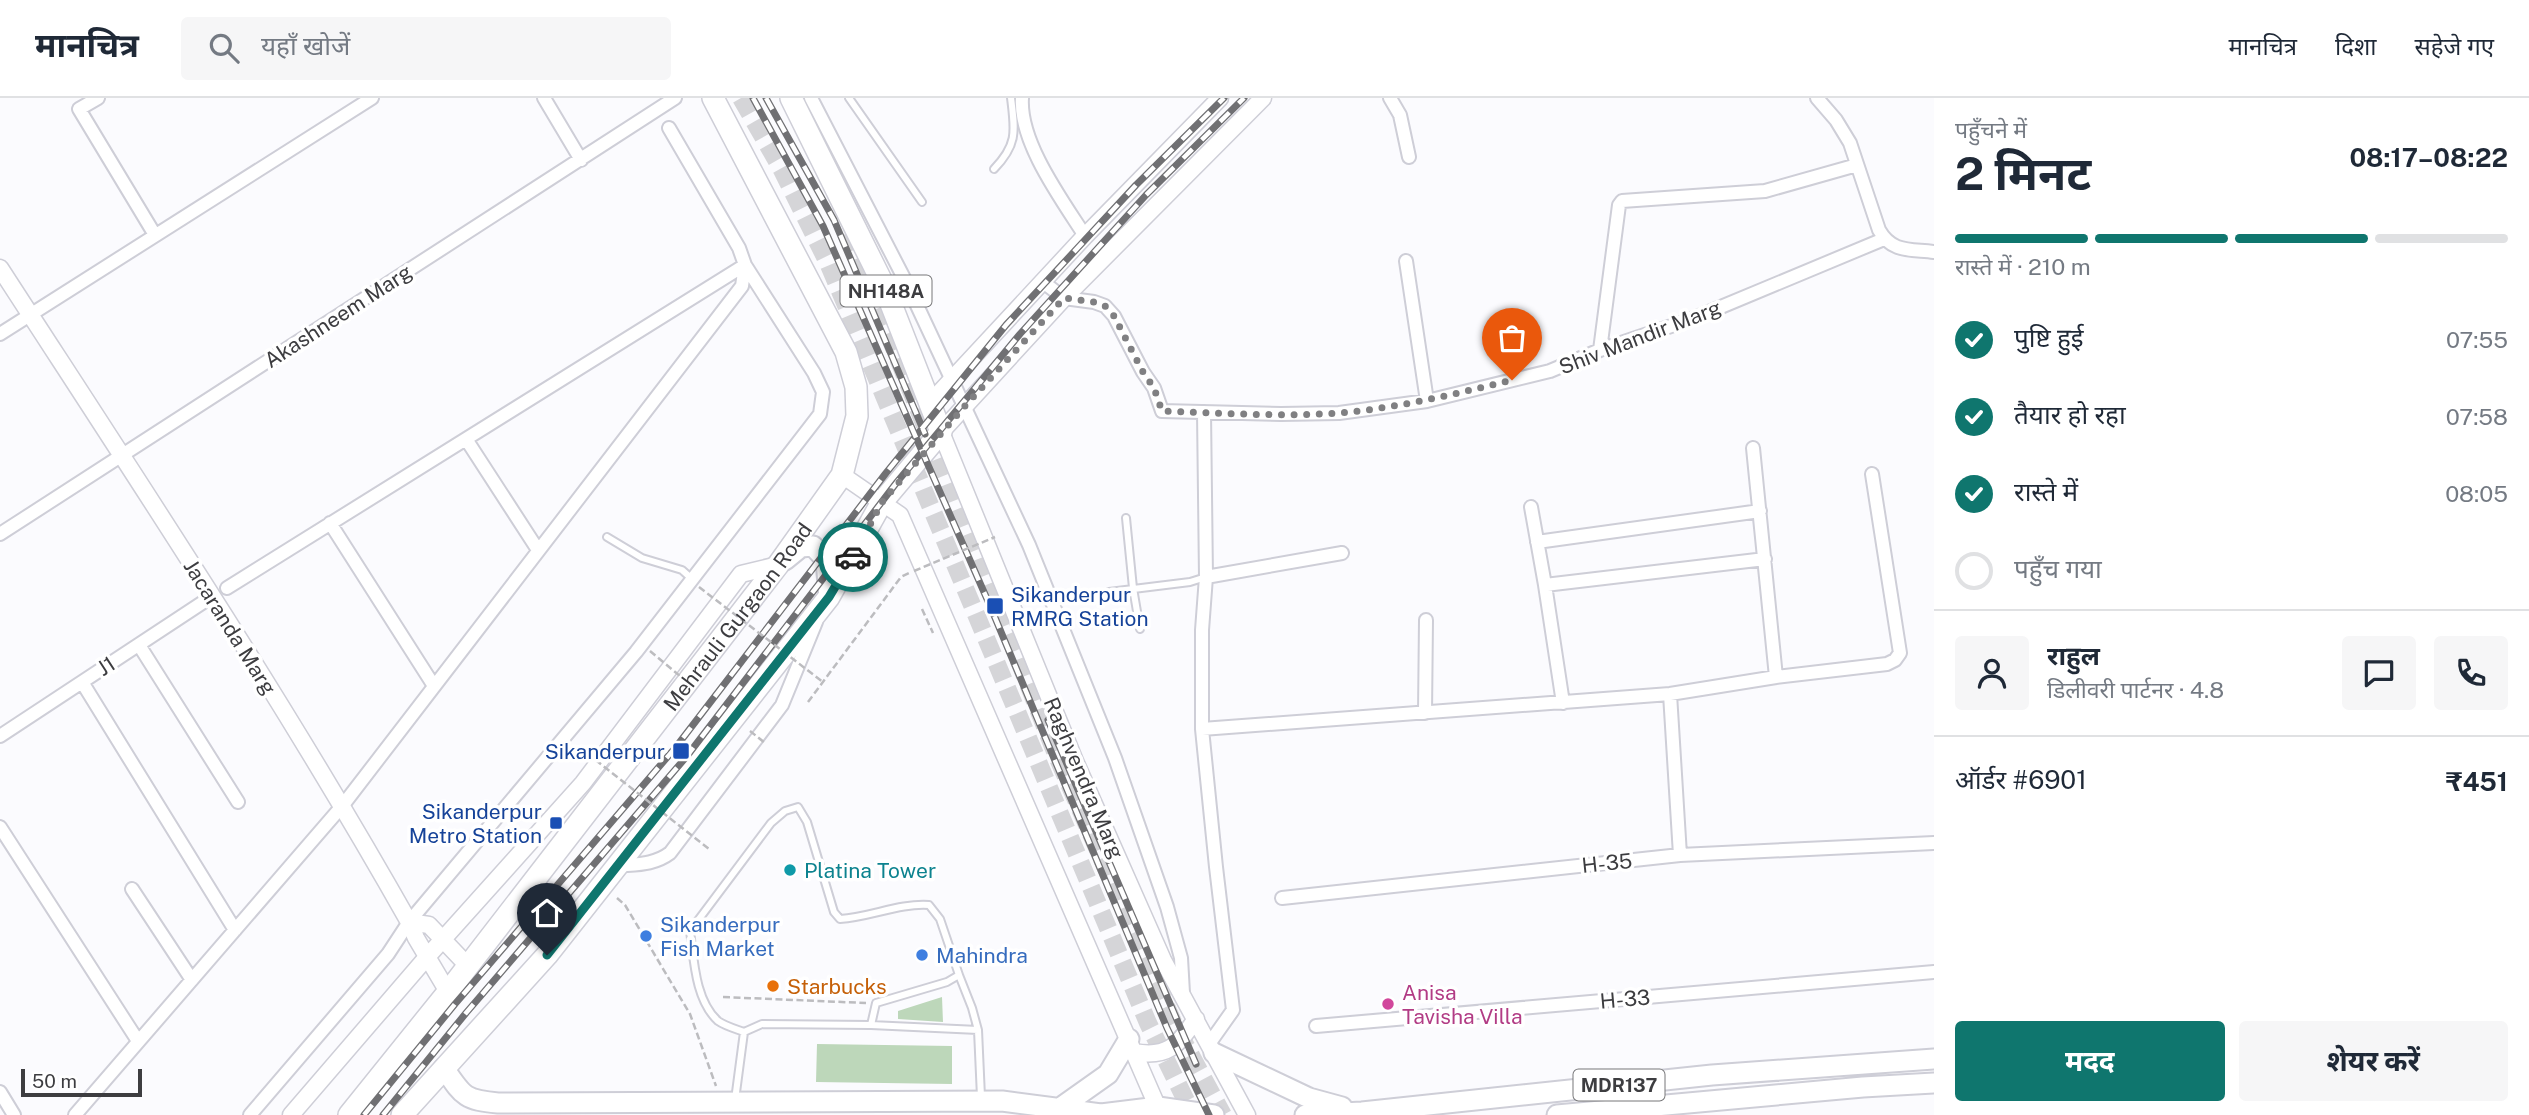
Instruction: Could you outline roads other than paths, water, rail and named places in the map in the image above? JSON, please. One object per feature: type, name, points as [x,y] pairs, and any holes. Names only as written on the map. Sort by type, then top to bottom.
[{"type":"highway","name":"Mehrauli Gurgaon Road","points":[[349,1115],[448,992],[778,565],[842,475],[857,416],[856,387],[846,352],[713,98]]},
{"type":"highway","name":"NH148A","points":[[791,98],[884,286],[941,432]]},
{"type":"highway","points":[[402,1115],[547,955],[618,866],[826,601],[882,502],[941,432]]},
{"type":"main road","points":[[778,565],[801,547],[813,546],[826,560],[826,601]]},
{"type":"main road","points":[[1060,1108],[1108,1074],[1131,1045]]},
{"type":"main road","points":[[1211,1049],[1310,1098],[1362,1112]]},
{"type":"main road","name":"MDR137","points":[[1305,1115],[1362,1112],[1712,1075],[1934,1059]]},
{"type":"main road","points":[[444,1068],[459,1090],[474,1101],[1002,1101],[1101,1114],[1160,1111],[1214,1115]]},
{"type":"main road","name":"MDR137","points":[[1556,1115],[1934,1083]]},
{"type":"street","points":[[98,98],[75,104],[155,235]]},
{"type":"street","points":[[0,334],[372,98]]},
{"type":"street","points":[[544,98],[581,160]]},
{"type":"street","points":[[649,98],[656,110]]},
{"type":"street","name":"Akashneem Marg","points":[[0,534],[676,98]]},
{"type":"street","points":[[812,98],[907,284],[1030,545],[1115,758],[1167,907],[1181,958],[1184,999]]},
{"type":"street","points":[[1022,98],[1025,125],[1046,175],[1085,236]]},
{"type":"street","points":[[930,403],[1085,236],[1220,98]]},
{"type":"street","points":[[941,432],[1064,298],[1263,98]]},
{"type":"street","points":[[1390,98],[1400,116],[1409,157]]},
{"type":"street","points":[[1817,98],[1843,129],[1850,142],[1884,239],[1896,248],[1934,252]]},
{"type":"street","points":[[250,1115],[388,954],[409,922],[696,583],[820,414],[823,392],[814,373],[745,265],[739,248],[669,128]]},
{"type":"street","points":[[1600,350],[1619,205],[1622,201],[1765,191],[1857,165]]},
{"type":"street","name":"Shiv Mandir Marg","points":[[1064,298],[1094,302],[1105,306],[1114,316],[1154,388],[1162,411],[1281,414],[1339,412],[1427,401],[1550,371],[1600,350],[1692,319],[1884,239]]},
{"type":"street","points":[[1406,261],[1427,401]]},
{"type":"street","points":[[227,588],[745,265]]},
{"type":"street","points":[[75,1115],[343,805],[742,286],[745,265]]},
{"type":"street","name":"Jacaranda Marg","points":[[0,268],[343,805],[448,992]]},
{"type":"street","points":[[1043,282],[1064,298]]},
{"type":"street","points":[[1204,412],[1206,577],[1202,630],[1202,729],[1233,1010],[1211,1049]]},
{"type":"street","name":"Raghvendra Marg","points":[[941,432],[1075,761],[1163,960],[1247,1115]]},
{"type":"street","points":[[466,439],[538,551]]},
{"type":"street","points":[[1753,448],[1776,677]]},
{"type":"street","points":[[1202,729],[1670,694],[1776,677],[1887,664],[1895,660],[1900,653],[1872,474]]},
{"type":"street","points":[[842,475],[900,515],[1160,1111]]},
{"type":"street","points":[[1531,507],[1563,703]]},
{"type":"street","points":[[1537,542],[1760,511]]},
{"type":"street","points":[[331,523],[435,686]]},
{"type":"street","points":[[1206,577],[1342,553]]},
{"type":"street","points":[[1545,585],[1765,559]]},
{"type":"street","points":[[291,1115],[583,783],[741,574],[778,565]]},
{"type":"street","name":"J1","points":[[0,736],[211,597]]},
{"type":"street","points":[[618,866],[660,861],[670,853],[782,705],[826,601]]},
{"type":"street","points":[[1425,713],[1426,620]]},
{"type":"street","points":[[139,645],[238,802]]},
{"type":"street","points":[[82,682],[235,930]]},
{"type":"street","points":[[1670,694],[1680,855]]},
{"type":"street","points":[[0,827],[138,1041]]},
{"type":"street","name":"H-35","points":[[1282,898],[1680,855],[1934,843]]},
{"type":"street","points":[[132,889],[192,980]]},
{"type":"street","points":[[409,922],[429,925],[468,965]]},
{"type":"street","name":"H-33","points":[[1316,1026],[1934,972]]},
{"type":"street","points":[[1131,1045],[1154,1055],[1182,1040],[1196,1019]]},
{"type":"street","points":[[0,1092],[15,1115]]},
{"type":"lane","points":[[849,98],[922,202]]},
{"type":"lane","points":[[994,169],[1013,144],[1015,129],[1011,98]]},
{"type":"lane","points":[[1126,518],[1140,629]]},
{"type":"lane","points":[[607,537],[642,558],[682,570],[696,583]]},
{"type":"lane","points":[[1109,592],[1190,582],[1206,577]]},
{"type":"lane","points":[[211,597],[227,588]]},
{"type":"lane","points":[[978,1030],[762,1024],[744,1032],[720,1022],[708,1008],[696,976],[690,931],[771,823],[785,811],[798,807],[807,822],[834,912],[840,919],[859,918],[914,904],[929,905],[940,919],[978,1030],[981,1101]]},
{"type":"lane","points":[[872,1025],[876,1003],[947,982],[959,975]]},
{"type":"lane","points":[[728,1102],[744,1032]]},
{"type":"tunnel","points":[[741,98],[782,170],[829,265],[1148,1023],[1193,1115]]},
{"type":"tunnel","points":[[848,233],[1056,754],[1173,1022],[1223,1115]]},
{"type":"railway","points":[[753,98],[823,226],[991,608],[1167,1028],[1209,1115]]},
{"type":"railway","points":[[766,98],[834,220],[925,434]]},
{"type":"railway","points":[[364,1115],[455,1004],[676,747],[886,473],[1006,325],[1136,185],[1224,98]]},
{"type":"railway","points":[[383,1115],[466,1013],[687,756],[897,482],[1020,334],[1146,195],[1244,98]]},
{"type":"railway","points":[[1048,720],[1196,1064]]},
{"type":"place","name":"Sikanderpur RMRG Station","points":[[995,606]]},
{"type":"place","name":"Sikanderpur","points":[[681,751]]},
{"type":"place","name":"Sikanderpur Metro Station","points":[[556,823]]},
{"type":"place","name":"Platina Tower","points":[[790,870]]},
{"type":"place","name":"Sikanderpur Fish Market","points":[[646,936]]},
{"type":"place","name":"Mahindra","points":[[922,955]]},
{"type":"place","name":"Starbucks","points":[[773,986]]},
{"type":"place","name":"Anisa Tavisha Villa","points":[[1388,1004]]}]
